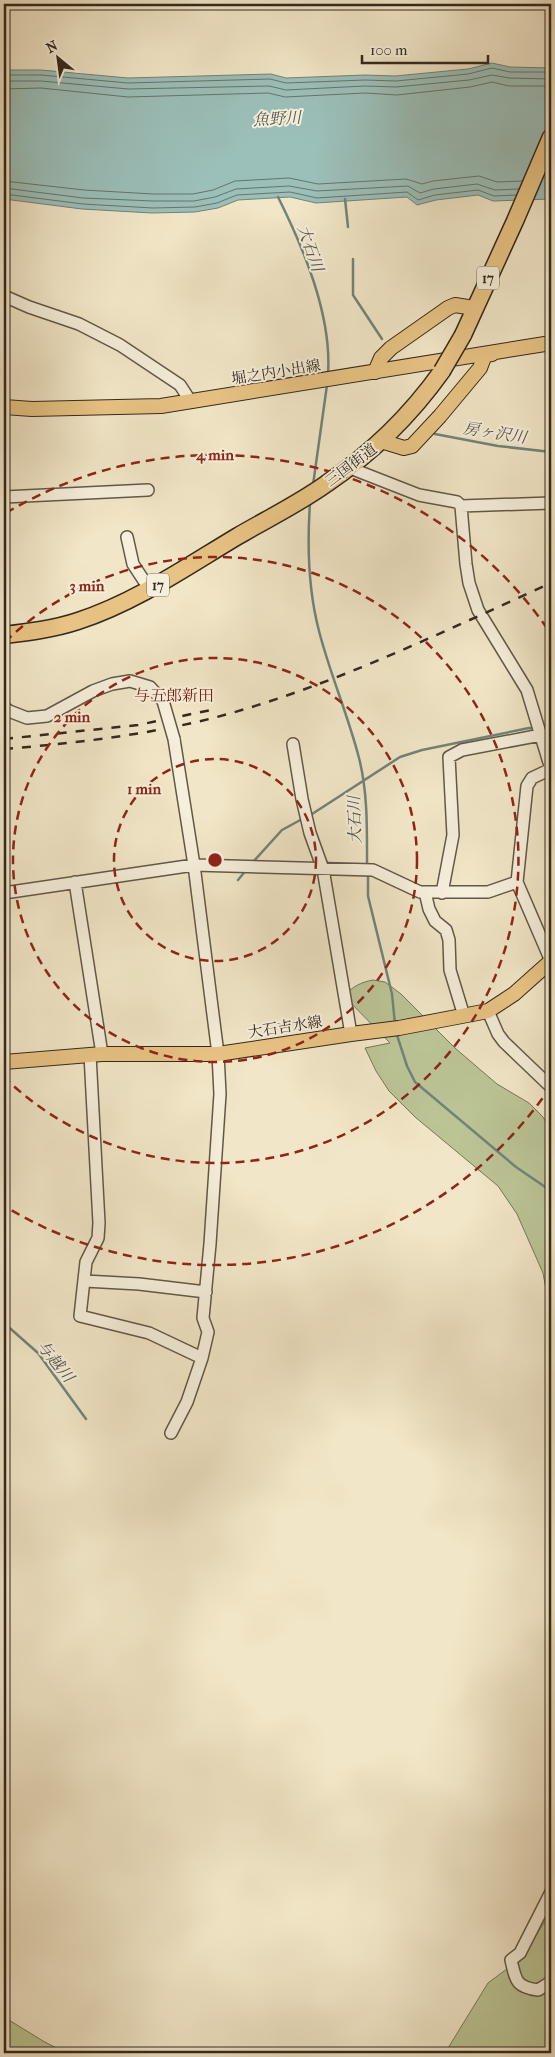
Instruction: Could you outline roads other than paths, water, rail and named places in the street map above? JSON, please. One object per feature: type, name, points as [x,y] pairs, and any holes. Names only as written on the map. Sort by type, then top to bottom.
[{"type":"highway","name":"三国街道","points":[[4,635],[41,630],[78,621],[150,590],[326,485],[382,441],[426,394],[463,335],[551,137]]},
{"type":"main road","points":[[375,372],[381,358],[391,348],[448,308],[455,305],[474,308]]},
{"type":"main road","name":"堀之内小出線","points":[[4,407],[32,410],[161,406],[551,343]]},
{"type":"main road","points":[[382,441],[404,448],[412,446],[480,368],[485,355]]},
{"type":"main road","name":"大石吉水線","points":[[4,1062],[96,1055],[218,1054],[394,1029],[488,1011],[514,994],[551,961]]},
{"type":"street","points":[[4,296],[29,307],[79,324],[120,345],[180,384],[192,402]]},
{"type":"street","points":[[350,468],[419,495],[457,502],[461,506],[469,583],[478,610],[526,690],[551,769],[532,778],[527,786],[517,882],[551,961]]},
{"type":"street","points":[[4,498],[148,490]]},
{"type":"street","points":[[461,506],[551,503]]},
{"type":"street","points":[[127,537],[133,564],[150,590]]},
{"type":"street","points":[[5,711],[27,718],[47,716],[93,691],[112,684],[130,681],[150,687],[163,701],[174,739],[194,865],[218,1054],[220,1094],[203,1318],[208,1332],[202,1358],[187,1402],[171,1433]]},
{"type":"street","points":[[442,893],[453,835],[448,757],[462,750],[541,735]]},
{"type":"street","points":[[293,744],[310,833],[323,869],[351,1034]]},
{"type":"street","points":[[4,893],[194,865],[373,870],[420,892],[488,892],[517,882]]},
{"type":"street","points":[[75,882],[96,1055],[99,1223],[98,1238],[86,1262],[80,1316],[149,1333],[202,1358]]},
{"type":"street","points":[[425,892],[435,921],[446,930],[450,940],[450,970],[464,1016]]},
{"type":"street","points":[[488,1011],[498,1034],[504,1042],[551,1087]]},
{"type":"street","points":[[85,1281],[139,1284],[206,1292]]},
{"type":"street","points":[[551,1892],[520,1953],[511,1960],[516,1981],[524,1988],[538,1990],[551,1982]]},
{"type":"water","name":"魚野川","points":[[492,63],[510,67],[551,68],[551,199],[493,201],[478,195],[436,200],[417,205],[407,197],[316,203],[290,197],[238,200],[218,208],[195,212],[152,213],[82,209],[4,199],[4,70],[41,70],[128,78],[271,74],[286,78],[365,75],[395,76],[468,69]]},
{"type":"waterway","name":"大石川","points":[[278,197],[297,238],[321,306],[326,329],[328,374]]},
{"type":"waterway","name":"房ヶ沢川","points":[[345,199],[348,227]]},
{"type":"waterway","name":"房ヶ沢川","points":[[353,259],[353,295],[382,339]]},
{"type":"waterway","name":"大石川","points":[[313,485],[327,385]]},
{"type":"waterway","name":"房ヶ沢川","points":[[435,434],[498,446],[551,452]]},
{"type":"waterway","name":"大石川","points":[[310,503],[309,551],[315,615],[323,647],[350,726],[362,771],[366,812],[367,867]]},
{"type":"waterway","points":[[309,816],[400,757],[422,750],[529,728],[535,729]]},
{"type":"waterway","points":[[543,731],[551,733]]},
{"type":"waterway","points":[[252,863],[282,830],[304,818]]},
{"type":"waterway","points":[[238,880],[247,869]]},
{"type":"waterway","name":"大石川","points":[[368,873],[368,896],[392,994],[395,1024]]},
{"type":"waterway","name":"大石川","points":[[396,1032],[407,1066],[415,1082],[516,1167],[551,1191]]},
{"type":"waterway","name":"与越川","points":[[4,1323],[38,1353],[86,1419]]},
{"type":"railway","points":[[4,749],[85,741],[164,729],[217,717],[260,704],[303,690],[387,657],[551,583]]},
{"type":"railway","points":[[4,739],[138,725],[216,709]]},
{"type":"district","name":"与五郎新田","points":[[174,695]]}]
